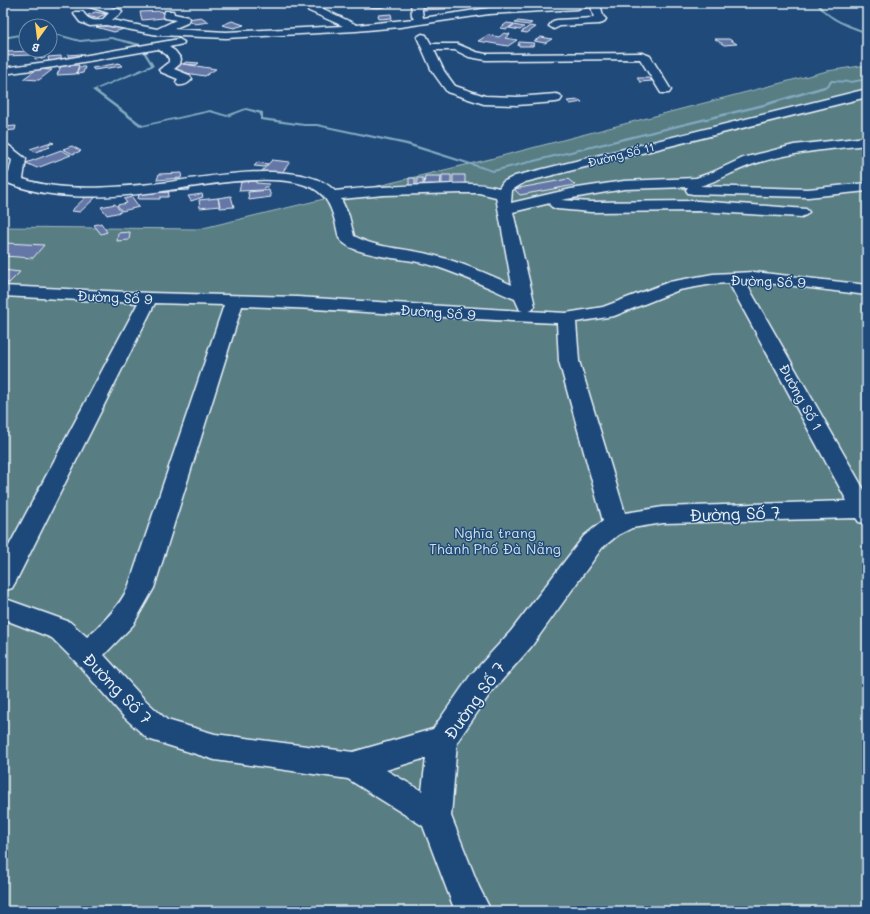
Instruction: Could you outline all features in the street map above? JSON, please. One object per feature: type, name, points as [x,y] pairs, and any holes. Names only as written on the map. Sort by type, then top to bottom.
[{"type":"street","points":[[87,3],[117,12],[108,18],[106,22]]},
{"type":"street","points":[[304,3],[313,9],[356,28]]},
{"type":"street","points":[[370,3],[384,3]]},
{"type":"street","points":[[416,3],[416,21],[438,71],[451,88],[484,100],[517,101],[556,98]]},
{"type":"street","points":[[79,14],[86,22],[106,22],[158,32],[226,35],[356,28],[481,12],[594,3],[598,17],[601,19],[599,21],[555,24],[554,26]]},
{"type":"street","points":[[545,19],[557,7]]},
{"type":"street","points":[[158,32],[183,21],[184,19],[168,16],[169,13]]},
{"type":"street","points":[[3,70],[54,64],[196,40],[272,33]]},
{"type":"street","points":[[157,46],[171,53],[175,59],[174,64],[165,70],[185,78],[186,79],[182,82]]},
{"type":"street","points":[[427,47],[456,47],[473,55],[486,57],[642,56],[646,58],[665,90]]},
{"type":"street","name":"Đường Số 11","points":[[504,202],[506,188],[520,179],[867,93]]},
{"type":"street","points":[[504,202],[542,200],[579,192],[636,185],[697,182],[718,175],[748,161],[794,150],[867,141]]},
{"type":"street","points":[[3,148],[19,159],[9,178],[41,188],[92,191],[140,189],[229,178],[298,178],[321,187],[332,196],[340,210],[347,238],[356,244],[371,249],[428,259],[523,296]]},
{"type":"street","points":[[636,185],[668,189],[786,192],[808,192],[867,187]]},
{"type":"street","points":[[332,196],[373,190],[489,190],[504,202],[523,296],[529,317]]},
{"type":"street","points":[[542,200],[562,205],[591,207],[698,206],[801,212]]},
{"type":"street","name":"Đường Số 9","points":[[3,291],[149,298],[297,302],[566,318],[608,312],[675,286],[694,282],[734,278],[780,279],[867,290]]},
{"type":"street","name":"Đường Số 1","points":[[734,278],[866,511]]},
{"type":"street","points":[[3,581],[149,298]]},
{"type":"street","points":[[86,654],[111,633],[124,619],[141,588],[235,300]]},
{"type":"street","points":[[566,318],[569,361],[616,524]]},
{"type":"street","name":"Đường Số 7","points":[[3,608],[61,630],[86,654],[134,708],[158,730],[215,747],[353,766],[435,816],[443,739],[480,685],[521,639],[603,532],[616,524],[638,518],[663,515],[866,511]]},
{"type":"street","points":[[353,766],[443,739]]},
{"type":"street","points":[[435,816],[466,898],[474,911]]},
{"type":"green space","name":"Nghĩa trang Thành Phố Đà Nẵng","points":[[867,65],[867,911],[3,911],[3,227],[199,229],[490,159],[827,71]]},
{"type":"building","points":[[445,7],[446,9],[419,10],[419,8]]},
{"type":"building","points":[[162,11],[164,18],[142,20],[140,12]]},
{"type":"building","points":[[95,12],[106,14],[96,18],[86,16]]},
{"type":"building","points":[[391,14],[392,18],[379,19],[378,15]]},
{"type":"building","points":[[201,17],[209,22],[195,24],[188,19]]},
{"type":"building","points":[[232,21],[244,25],[234,28],[222,25]]},
{"type":"building","points":[[518,21],[532,23],[528,25],[515,23]]},
{"type":"building","points":[[507,23],[514,24],[507,29],[500,28]]},
{"type":"building","points":[[106,24],[124,29],[114,32],[96,27]]},
{"type":"building","points":[[514,25],[524,27],[520,30],[509,28]]},
{"type":"building","points":[[530,26],[536,27],[527,33],[521,32]]},
{"type":"building","points":[[504,33],[510,34],[505,38],[517,40],[508,46],[478,41],[488,35],[499,37]]},
{"type":"building","points":[[541,37],[552,39],[545,43],[534,41]]},
{"type":"building","points":[[715,39],[729,39],[737,44],[724,45]]},
{"type":"building","points":[[519,42],[534,43],[533,46],[518,46]]},
{"type":"building","points":[[6,52],[18,52],[18,56],[5,56]]},
{"type":"building","points":[[81,54],[81,58],[69,59],[68,55]]},
{"type":"building","points":[[58,56],[61,56],[62,61],[49,62],[48,58],[58,58]]},
{"type":"building","points":[[186,62],[199,63],[196,65],[183,64]]},
{"type":"building","points":[[119,63],[122,66],[94,70],[92,68]]},
{"type":"building","points":[[177,63],[216,69],[205,76],[166,70]]},
{"type":"building","points":[[79,65],[76,74],[57,75],[61,66]]},
{"type":"building","points":[[79,67],[85,67],[83,73],[77,74]]},
{"type":"building","points":[[37,69],[52,70],[39,80],[23,79]]},
{"type":"building","points":[[637,78],[649,78],[652,81],[640,82]]},
{"type":"building","points":[[579,100],[582,102],[570,104],[567,101]]},
{"type":"building","points":[[16,126],[15,130],[3,131],[3,127]]},
{"type":"building","points":[[51,142],[54,143],[48,145],[50,147],[35,152],[30,149]]},
{"type":"building","points":[[72,146],[81,151],[73,154],[63,149]]},
{"type":"building","points":[[61,150],[71,155],[37,168],[26,163]]},
{"type":"building","points":[[272,160],[290,162],[281,174],[261,172]]},
{"type":"building","points":[[258,162],[268,164],[264,167],[254,166]]},
{"type":"building","points":[[182,173],[181,178],[157,180],[159,174]]},
{"type":"building","points":[[442,175],[451,175],[451,187],[442,186]]},
{"type":"building","points":[[453,175],[465,175],[465,187],[453,187]]},
{"type":"building","points":[[425,176],[441,176],[440,187],[424,186]]},
{"type":"building","points":[[409,178],[415,178],[415,187],[409,187]]},
{"type":"building","points":[[417,178],[423,178],[423,187],[417,187]]},
{"type":"building","points":[[568,179],[575,185],[520,195],[514,189]]},
{"type":"building","points":[[256,181],[256,183],[269,184],[268,187],[264,187],[264,190],[239,191],[241,182]]},
{"type":"building","points":[[190,185],[189,190],[171,191],[172,186]]},
{"type":"building","points":[[269,190],[271,197],[249,200],[248,192]]},
{"type":"building","points":[[169,192],[168,197],[160,197],[160,199],[138,199],[139,194]]},
{"type":"building","points":[[202,194],[203,197],[191,201],[188,196]]},
{"type":"building","points":[[87,196],[96,197],[80,212],[71,211]]},
{"type":"building","points":[[231,196],[234,207],[220,208],[218,198]]},
{"type":"building","points":[[132,197],[139,207],[122,211],[117,205],[127,203],[124,199]]},
{"type":"building","points":[[218,198],[220,206],[200,208],[199,200]]},
{"type":"building","points":[[115,204],[121,212],[107,215],[101,207]]},
{"type":"building","points":[[101,223],[107,232],[101,234],[94,225]]},
{"type":"building","points":[[130,232],[129,240],[117,241],[118,233]]},
{"type":"building","points":[[5,243],[44,245],[33,258],[3,256],[3,246]]},
{"type":"building","points":[[3,270],[20,272],[9,283],[3,283]]},
{"type":"waterway","points":[[817,3],[821,9],[832,18],[867,33]]},
{"type":"waterway","points":[[3,38],[18,35]]},
{"type":"waterway","points":[[58,35],[80,41],[111,38],[140,45],[153,65],[94,90],[142,126],[210,111],[227,116],[246,109],[262,113],[261,119],[304,125],[317,125],[407,144],[493,171],[764,105],[828,86],[831,81],[851,82],[867,79]]}]
